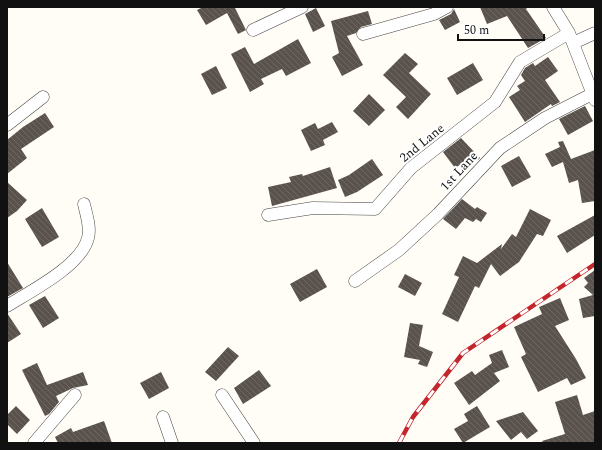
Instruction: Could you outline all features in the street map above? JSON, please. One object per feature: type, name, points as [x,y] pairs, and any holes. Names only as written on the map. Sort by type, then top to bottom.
[{"type":"street","points":[[253,30],[302,7]]},
{"type":"street","points":[[363,34],[413,12],[434,14],[447,7]]},
{"type":"street","points":[[554,7],[571,38],[594,97]]},
{"type":"street","name":"2nd Lane","points":[[268,215],[314,208],[375,209],[411,168],[495,102],[520,62],[571,38],[595,33]]},
{"type":"street","points":[[7,125],[43,97]]},
{"type":"street","name":"1st Lane","points":[[355,281],[399,250],[438,214],[500,148],[545,118],[594,97]]},
{"type":"street","points":[[7,306],[65,269],[83,249],[88,237],[84,204]]},
{"type":"street","points":[[34,443],[75,395]]},
{"type":"street","points":[[222,395],[254,443]]},
{"type":"street","points":[[163,417],[172,443]]},
{"type":"building","points":[[203,7],[237,7],[235,8],[246,30],[238,34],[227,13],[206,25],[197,10]]},
{"type":"building","points":[[480,7],[528,7],[526,9],[546,38],[528,48],[507,16],[487,24]]},
{"type":"building","points":[[316,8],[325,26],[313,32],[305,14]]},
{"type":"building","points":[[454,9],[460,22],[445,30],[439,20],[451,14]]},
{"type":"building","points":[[368,11],[372,24],[361,27],[356,33],[347,36],[363,65],[342,76],[332,57],[339,53],[331,21]]},
{"type":"building","points":[[298,39],[311,63],[286,76],[282,69],[261,79],[264,84],[250,92],[231,54],[245,47],[254,64]]},
{"type":"building","points":[[405,53],[418,64],[409,73],[431,94],[408,119],[396,107],[406,97],[383,75]]},
{"type":"building","points":[[548,57],[558,71],[545,80],[560,102],[552,106],[551,104],[525,122],[509,97],[520,90],[517,86],[525,81],[521,75],[525,68],[533,63],[535,66]]},
{"type":"building","points":[[473,63],[483,80],[457,95],[447,78]]},
{"type":"building","points":[[216,66],[227,88],[212,95],[201,74]]},
{"type":"building","points":[[369,94],[385,110],[369,126],[353,111]]},
{"type":"building","points":[[585,106],[593,121],[568,135],[559,119]]},
{"type":"building","points":[[45,113],[54,127],[21,149],[27,158],[7,174],[7,140],[23,127]]},
{"type":"building","points":[[332,122],[338,132],[323,140],[325,145],[311,151],[301,130],[315,123],[318,129]]},
{"type":"building","points":[[461,138],[480,158],[478,160],[469,159],[455,168],[443,152]]},
{"type":"building","points":[[563,141],[571,159],[595,150],[595,201],[582,203],[578,180],[569,183],[563,162],[552,167],[545,154],[560,147],[558,142]]},
{"type":"building","points":[[519,156],[531,177],[512,187],[501,166]]},
{"type":"building","points":[[372,159],[383,175],[357,192],[345,197],[338,180],[349,175]]},
{"type":"building","points":[[330,167],[337,188],[272,206],[268,187],[291,182],[289,177],[302,174],[303,176]]},
{"type":"building","points":[[7,182],[27,200],[17,211],[7,218]]},
{"type":"building","points":[[462,199],[475,209],[477,207],[487,213],[481,222],[476,219],[473,222],[465,218],[456,229],[443,219]]},
{"type":"building","points":[[42,208],[59,237],[42,247],[25,219]]},
{"type":"building","points":[[530,209],[551,220],[543,236],[537,234],[519,262],[500,276],[491,264],[479,288],[475,286],[458,322],[442,314],[459,277],[454,275],[463,256],[477,263],[502,244],[501,249],[512,234],[516,237]]},
{"type":"building","points":[[595,215],[595,235],[567,253],[557,236]]},
{"type":"building","points":[[7,262],[23,288],[7,297]]},
{"type":"building","points":[[317,269],[327,287],[300,302],[290,284]]},
{"type":"building","points":[[595,270],[595,316],[583,318],[579,299],[593,295],[584,287],[588,283],[584,278]]},
{"type":"building","points":[[405,274],[422,283],[415,296],[398,287]]},
{"type":"building","points":[[45,296],[59,318],[43,328],[29,305]]},
{"type":"building","points":[[560,298],[569,320],[555,326],[586,378],[571,385],[567,378],[538,392],[521,357],[526,354],[514,327],[542,314],[539,307]]},
{"type":"building","points":[[7,313],[21,334],[7,343]]},
{"type":"building","points":[[410,323],[423,325],[419,346],[433,352],[427,367],[418,364],[420,360],[404,357]]},
{"type":"building","points":[[228,347],[239,356],[216,381],[205,372]]},
{"type":"building","points":[[502,350],[509,367],[494,373],[500,381],[469,405],[454,383],[472,371],[475,375],[492,363],[489,355]]},
{"type":"building","points":[[37,363],[47,385],[83,372],[88,385],[73,388],[56,396],[59,402],[49,414],[45,416],[22,370]]},
{"type":"building","points":[[259,370],[271,386],[243,404],[234,388]]},
{"type":"building","points":[[161,372],[169,388],[149,399],[140,383]]},
{"type":"building","points":[[577,395],[583,415],[595,411],[595,443],[543,443],[542,441],[565,434],[555,402]]},
{"type":"building","points":[[16,406],[30,420],[17,434],[7,424],[7,415]]},
{"type":"building","points":[[477,406],[490,427],[463,443],[454,429],[468,421],[464,414]]},
{"type":"building","points":[[523,412],[538,431],[527,439],[521,432],[511,440],[496,421]]},
{"type":"building","points":[[104,421],[112,443],[58,443],[55,437],[71,428],[73,432]]},
{"type":"railway","points":[[399,443],[413,417],[463,353],[595,264]]}]
